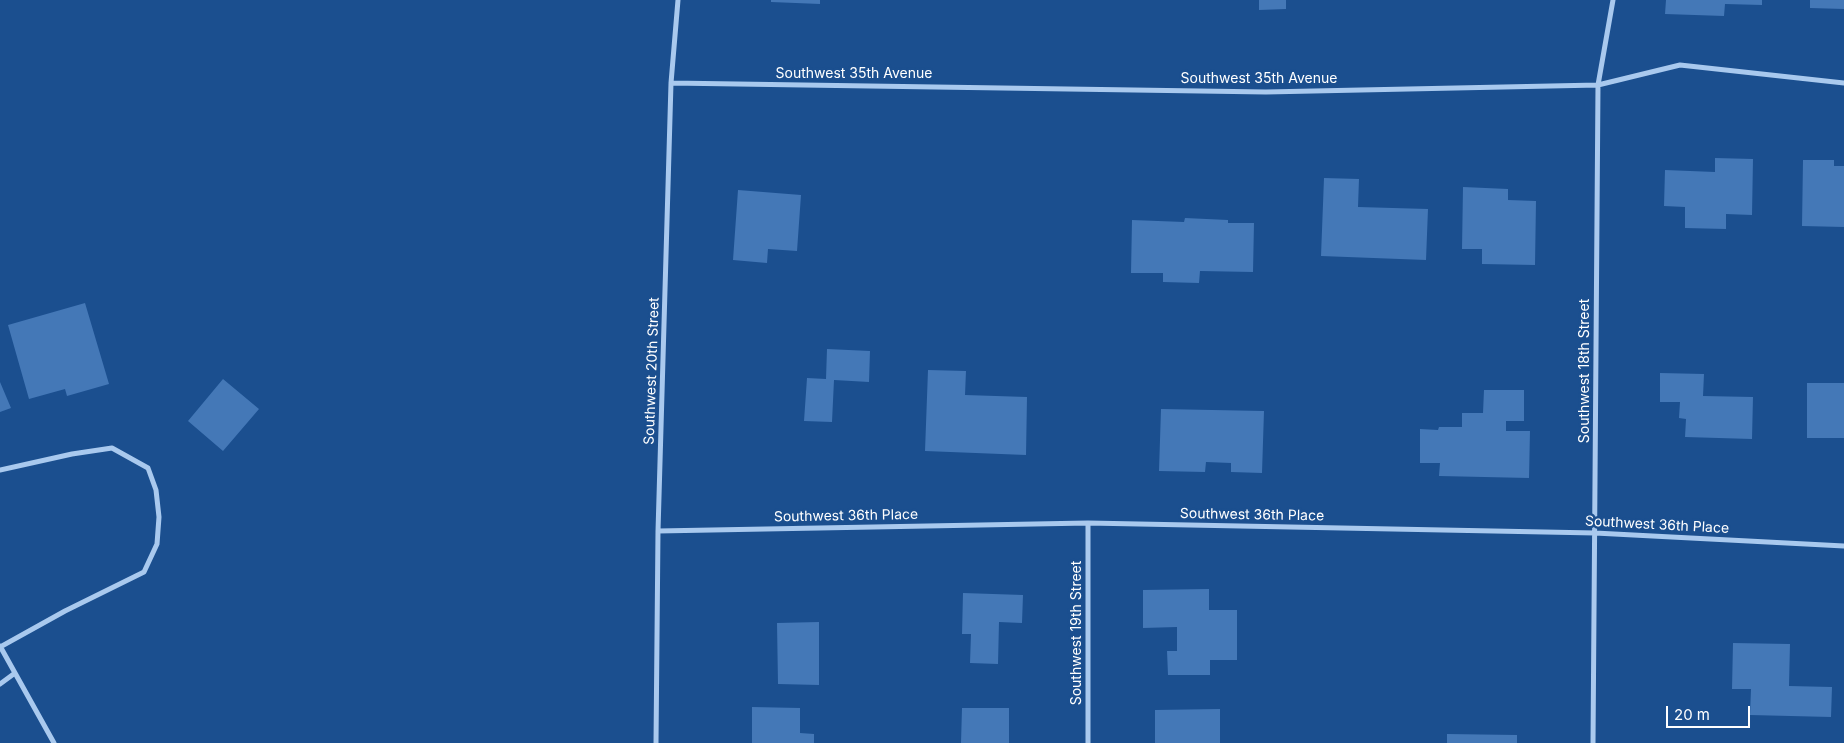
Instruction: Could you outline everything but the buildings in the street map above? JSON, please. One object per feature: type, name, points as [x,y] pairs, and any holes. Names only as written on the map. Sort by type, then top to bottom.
[{"type":"street","name":"Southwest 20th Street","points":[[656,743],[658,531],[671,83],[678,0]]},
{"type":"street","name":"Southwest 18th Street","points":[[1593,743],[1598,85],[1613,0]]},
{"type":"street","name":"Southwest 35th Avenue","points":[[671,83],[1266,92],[1598,85],[1680,65],[1844,83]]},
{"type":"street","points":[[0,470],[72,454],[112,448],[148,468],[156,490],[159,517],[157,544],[144,572],[65,611],[0,647],[54,743]]},
{"type":"street","name":"Southwest 36th Place","points":[[658,531],[1088,523],[1595,533],[1844,546]]},
{"type":"street","name":"Southwest 19th Street","points":[[1088,523],[1088,743]]},
{"type":"street","points":[[0,684],[15,673]]}]
